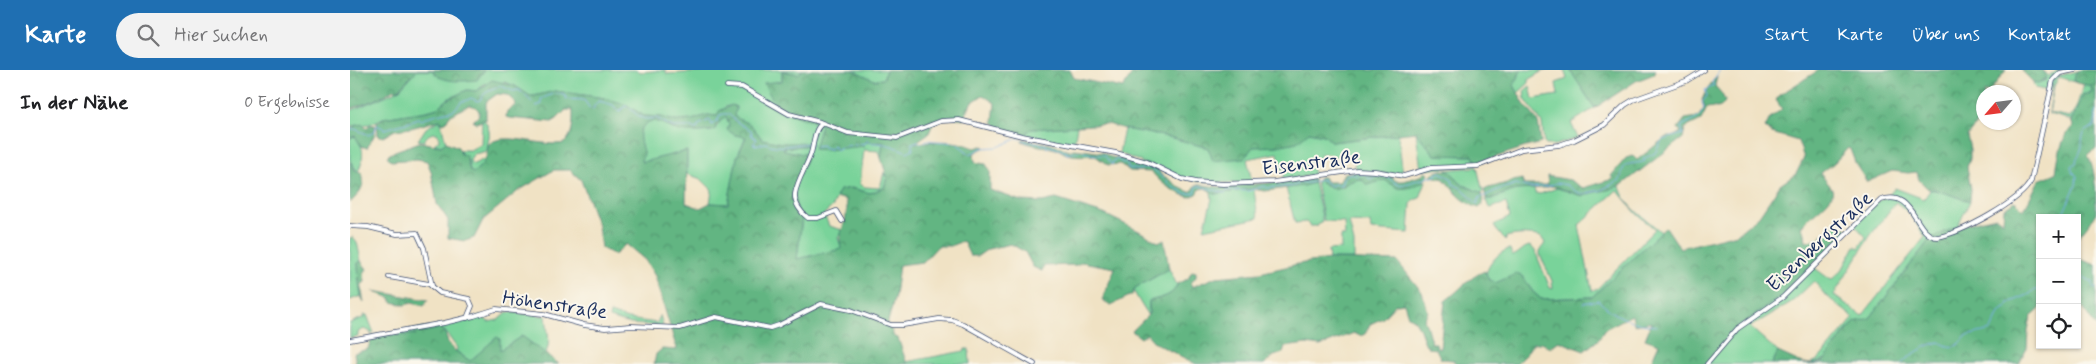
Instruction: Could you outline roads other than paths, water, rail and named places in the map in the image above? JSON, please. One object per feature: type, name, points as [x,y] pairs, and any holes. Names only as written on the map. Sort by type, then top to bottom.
[{"type":"street","name":"Eisenstraße","points":[[727,86],[742,87],[789,114],[825,124],[848,133],[892,138],[902,137],[950,119],[979,124],[1022,136],[1116,153],[1147,162],[1169,173],[1196,182],[1251,184],[1364,170],[1404,176],[1431,168],[1478,166],[1522,150],[1569,142],[1604,125],[1632,100],[1686,81],[1704,70]]},
{"type":"street","name":"Eisenbergstraße","points":[[1707,364],[1740,326],[1771,307],[1783,297],[1881,200],[1892,198],[1904,204],[1931,237],[1942,236],[1983,220],[2020,194],[2030,184],[2052,82],[2057,75],[2075,70]]},
{"type":"street","points":[[825,124],[818,127],[811,154],[795,192],[796,199],[802,213],[808,218],[818,218],[836,211],[842,221]]},
{"type":"street","points":[[350,226],[368,227],[397,234],[416,233],[424,248],[432,286]]},
{"type":"street","points":[[389,277],[432,286],[440,293],[470,300],[472,306],[467,318]]},
{"type":"street","name":"Höhenstraße","points":[[350,340],[467,318],[496,308],[552,316],[601,328],[631,326],[680,328],[716,317],[770,328],[821,304],[851,310],[891,325],[939,319],[952,320],[1034,364]]},
{"type":"waterway","points":[[816,146],[822,145],[830,149],[833,145],[836,150],[866,143],[868,140],[871,143],[885,144],[907,152],[913,149],[912,143],[918,141],[922,144],[926,140],[956,143],[970,154],[982,148],[998,147],[1018,138],[1030,143],[1033,141],[1034,143],[1039,142],[1042,145],[1046,144],[1047,148],[1050,146],[1067,152],[1066,154],[1080,151],[1104,155],[1112,165],[1113,161],[1117,159],[1123,163],[1126,162],[1128,168],[1138,170],[1149,167],[1168,182],[1167,184],[1184,194],[1195,193],[1197,186],[1225,193],[1228,190],[1248,191],[1265,186],[1267,188],[1293,186],[1302,182],[1308,183],[1322,179],[1330,186],[1341,185],[1343,178],[1350,173],[1358,176],[1365,173],[1371,179],[1375,176],[1387,176],[1397,184],[1406,184],[1427,177],[1433,177],[1440,172],[1452,179],[1453,184],[1463,189],[1477,204],[1480,197],[1516,184],[1530,188],[1549,186],[1556,183],[1567,185],[1582,194],[1601,190],[1620,180],[1626,165],[1645,161],[1643,159],[1655,153],[1662,140],[1683,134],[1681,126],[1698,118],[1704,109],[1702,102],[1707,96],[1705,90],[1714,86],[1712,82],[1720,70]]},
{"type":"waterway","points":[[1725,70],[1730,70]]},
{"type":"waterway","points":[[350,130],[355,129],[369,135],[375,131],[377,125],[385,129],[410,122],[417,118],[422,120],[454,110],[462,101],[471,98],[477,101],[480,100],[486,92],[501,86],[513,91],[519,90],[536,106],[542,104],[541,99],[560,94],[567,97],[566,99],[584,100],[591,110],[599,101],[613,105],[619,112],[625,106],[644,119],[656,118],[673,127],[691,127],[695,129],[698,128],[698,125],[710,120],[712,125],[718,120],[720,115],[726,114],[751,130],[752,136],[757,139],[753,144],[766,143],[776,146],[811,144]]},
{"type":"waterway","points":[[2086,131],[2094,127],[2096,118],[2094,114],[2096,110]]},
{"type":"waterway","points":[[2063,214],[2076,185],[2077,176],[2072,171],[2072,166],[2076,163],[2081,150],[2084,133]]},
{"type":"waterway","points":[[2081,276],[2093,282],[2093,287],[2096,289]]},
{"type":"waterway","points":[[1901,364],[1924,347],[1940,342],[1951,347],[1961,343],[1966,336],[1991,330],[2000,311],[2006,308],[2009,303],[2036,290]]},
{"type":"waterway","points":[[1583,303],[1598,300],[1610,311],[1625,319],[1657,326]]}]
